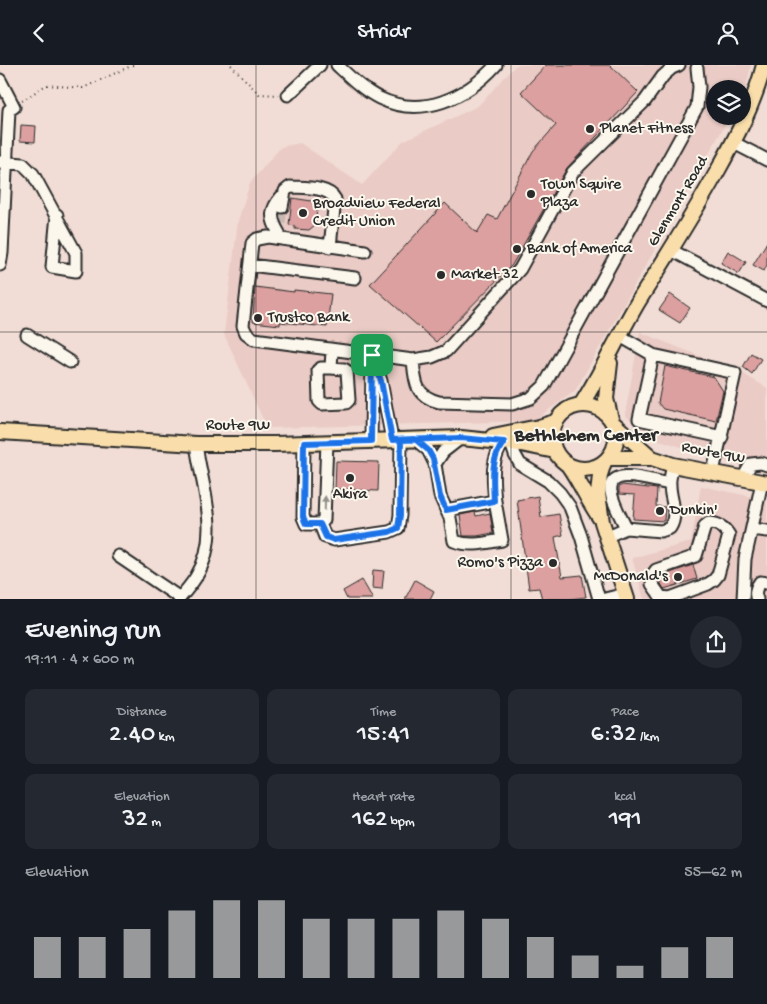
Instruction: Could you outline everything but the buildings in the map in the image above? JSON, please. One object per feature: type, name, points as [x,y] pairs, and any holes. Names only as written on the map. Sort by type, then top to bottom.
[{"type":"main road","name":"Glenmont Road","points":[[581,405],[597,380],[637,304],[695,212],[734,143],[750,107],[764,65]]},
{"type":"main road","name":"Glenmont Road","points":[[612,351],[607,377],[606,399],[612,421]]},
{"type":"main road","points":[[602,522],[598,494],[600,475],[616,441],[616,433],[612,421],[598,408],[581,405],[566,411],[556,422],[552,432],[552,441],[555,451],[578,479],[589,504],[602,522],[626,597]]},
{"type":"main road","name":"Route 9W","points":[[612,421],[652,458]]},
{"type":"main road","name":"Route 9W","points":[[477,439],[524,431],[556,422]]},
{"type":"main road","name":"Route 9W","points":[[0,432],[196,444],[461,438],[537,446],[555,451]]},
{"type":"main road","name":"Route 9W","points":[[607,460],[652,458],[673,465],[765,482]]},
{"type":"main road","points":[[568,465],[577,469],[587,469],[596,467],[607,460]]},
{"type":"street","points":[[288,95],[320,65]]},
{"type":"street","points":[[337,65],[357,83],[379,98],[401,106],[435,104],[456,97],[473,86],[496,65]]},
{"type":"street","points":[[279,231],[268,237],[257,239],[252,243],[243,326],[246,333],[254,339],[332,350],[413,360],[432,357],[446,351],[520,269],[573,172],[645,101],[662,76],[672,67],[679,65]]},
{"type":"street","points":[[413,360],[415,380],[420,393],[428,399],[439,402],[512,403],[531,398],[544,386],[697,107],[699,66]]},
{"type":"street","points":[[1,84],[14,107],[10,110],[4,162],[1,262]]},
{"type":"street","points":[[734,143],[767,159]]},
{"type":"street","points":[[4,162],[23,164],[33,174],[57,215]]},
{"type":"street","points":[[330,247],[335,199],[332,193],[290,187],[274,207],[272,221],[279,231],[330,247],[365,251]]},
{"type":"street","points":[[282,207],[285,191]]},
{"type":"street","points":[[671,250],[767,301]]},
{"type":"street","points":[[250,265],[355,278]]},
{"type":"street","points":[[27,335],[70,362]]},
{"type":"street","points":[[620,336],[653,355],[735,373],[713,472]]},
{"type":"street","points":[[331,369],[332,350]]},
{"type":"street","points":[[320,524],[326,537],[334,540],[389,532],[398,528],[403,440],[372,355]]},
{"type":"street","points":[[371,441],[372,355]]},
{"type":"street","points":[[653,355],[640,419],[722,437]]},
{"type":"street","points":[[435,464],[443,452],[461,438]]},
{"type":"street","points":[[403,440],[428,450],[435,464],[440,496],[450,518],[454,541],[464,545],[502,540],[494,501],[494,460],[498,449],[508,443],[520,464],[548,481],[570,507],[581,536],[599,599]]},
{"type":"street","points":[[304,443],[303,517],[306,524],[320,524],[324,520],[327,442]]},
{"type":"street","points":[[118,556],[180,599],[196,576],[208,547],[210,527],[208,505],[196,444]]},
{"type":"street","points":[[744,478],[752,464],[760,463],[767,465]]},
{"type":"street","points":[[608,536],[626,529],[661,531],[670,528],[675,506],[670,485],[673,465]]},
{"type":"street","points":[[626,529],[611,491],[612,481],[615,478],[624,475],[670,485]]},
{"type":"street","points":[[742,599],[745,559],[765,482]]},
{"type":"street","points":[[446,510],[494,501]]},
{"type":"street","points":[[709,523],[719,525],[726,530],[729,535],[726,548],[718,575],[714,580],[668,599],[658,594],[651,580],[652,574],[656,570],[696,556],[705,526],[709,523]]},
{"type":"street","points":[[753,529],[767,531]]},
{"type":"street","points":[[726,548],[745,559]]},
{"type":"street","points":[[757,599],[755,593],[757,586],[760,582],[767,583]]},
{"type":"street","points":[[605,599],[626,597]]},
{"type":"path","points":[[14,107],[46,85],[83,88],[132,65]]},
{"type":"path","points":[[231,65],[259,94],[288,95]]},
{"type":"shaded area","points":[[516,65],[751,65],[748,80],[706,80],[706,125],[725,125],[575,391],[533,421],[267,428],[224,334],[238,221],[250,183],[281,147],[300,143],[362,185],[403,141],[478,106]]},
{"type":"shaded area","points":[[640,332],[742,373],[767,388],[767,471],[732,463],[650,437],[625,415]]},
{"type":"shaded area","points":[[701,486],[767,500],[767,599],[644,599],[632,558],[691,542]]},
{"type":"tunnel","points":[[280,223],[282,207]]},
{"type":"place","name":"Planet Fitness","points":[[590,129]]},
{"type":"place","name":"Town Squire Plaza","points":[[531,194]]},
{"type":"place","name":"Broadview Federal Credit Union","points":[[303,213]]},
{"type":"place","name":"Bank of America","points":[[517,249]]},
{"type":"place","name":"Market 32","points":[[441,275]]},
{"type":"place","name":"Trustco Bank","points":[[258,318]]},
{"type":"place","name":"Akira","points":[[350,478]]},
{"type":"place","name":"Dunkin'","points":[[660,511]]},
{"type":"place","name":"Romo's Pizza","points":[[553,563]]},
{"type":"place","name":"McDonald's","points":[[678,577]]},
{"type":"district","name":"Bethlehem Center","points":[[586,436]]},
{"type":"route","points":[[372,355],[371,441],[304,443],[303,517],[306,524],[320,524],[326,537],[334,540],[389,532],[398,528],[400,515],[401,440],[415,439],[461,438],[504,442],[498,449],[494,460],[494,501],[446,510],[440,496],[435,464],[428,450],[415,439],[392,440],[381,381],[372,355]]}]
